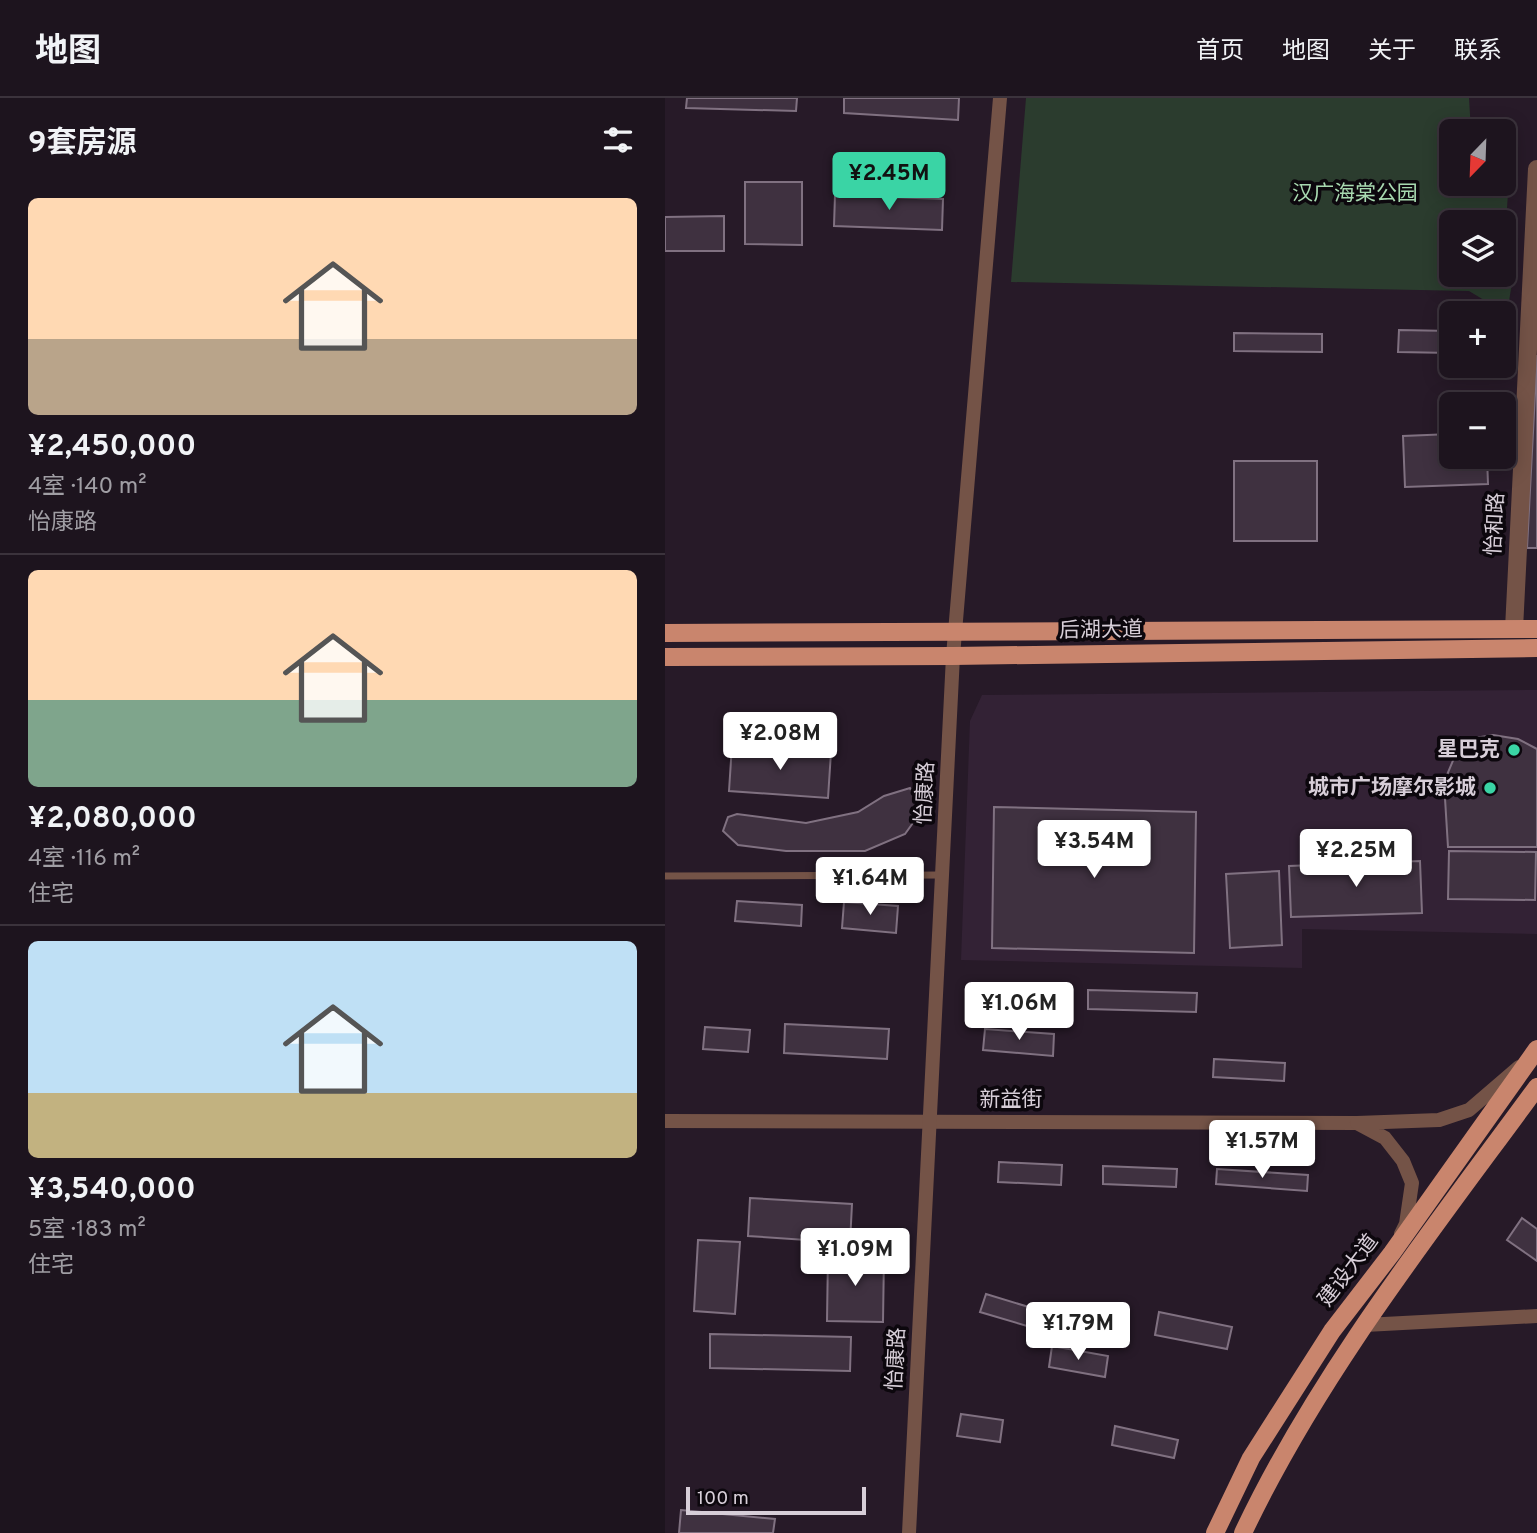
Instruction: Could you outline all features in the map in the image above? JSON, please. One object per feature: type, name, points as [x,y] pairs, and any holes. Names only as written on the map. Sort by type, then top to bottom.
[{"type":"main road","name":"后湖大道","points":[[665,633],[1537,629]]},
{"type":"main road","name":"后湖大道","points":[[665,657],[1537,648]]},
{"type":"main road","name":"建设大道","points":[[1215,1533],[1251,1458],[1332,1331],[1392,1253],[1535,1052]]},
{"type":"main road","name":"建设大道","points":[[1243,1533],[1267,1483],[1365,1325],[1537,1087]]},
{"type":"street","name":"怡康路","points":[[909,1533],[953,656],[1000,98]]},
{"type":"street","name":"怡和路","points":[[1514,629],[1537,169]]},
{"type":"street","name":"新益街","points":[[665,1120],[1357,1123],[1439,1120],[1469,1110],[1535,1052]]},
{"type":"street","points":[[1357,1123],[1385,1138],[1403,1161],[1412,1182],[1406,1224],[1392,1253]]},
{"type":"street","points":[[1365,1325],[1537,1316]]},
{"type":"lane","points":[[665,876],[943,875]]},
{"type":"shaded area","points":[[1537,690],[1537,934],[1302,929],[1302,968],[961,960],[970,721],[982,695]]},
{"type":"green space","name":"汉广海棠公园","points":[[1026,98],[1469,98],[1470,119],[1439,119],[1439,196],[1508,196],[1507,210],[1439,210],[1439,287],[1511,287],[1509,301],[1485,301],[1469,291],[1011,282]]},
{"type":"building","points":[[687,98],[797,98],[796,111],[686,108]]},
{"type":"building","points":[[844,98],[959,98],[958,120],[844,113]]},
{"type":"building","points":[[745,182],[802,182],[802,245],[745,244]]},
{"type":"building","points":[[835,195],[943,199],[942,230],[834,226]]},
{"type":"building","points":[[724,216],[724,251],[665,251],[665,217]]},
{"type":"building","points":[[1399,330],[1439,331],[1439,353],[1398,352]]},
{"type":"building","points":[[1234,333],[1322,334],[1322,352],[1234,351]]},
{"type":"building","points":[[1537,355],[1537,548],[1527,548]]},
{"type":"building","points":[[1439,434],[1439,469],[1487,469],[1488,484],[1405,487],[1403,436]]},
{"type":"building","points":[[1234,461],[1317,461],[1317,541],[1234,541]]},
{"type":"building","points":[[1493,735],[1518,739],[1537,749],[1537,847],[1448,847],[1444,782],[1457,751],[1469,739]]},
{"type":"building","points":[[732,745],[831,752],[828,798],[729,791]]},
{"type":"building","points":[[910,788],[920,813],[905,834],[865,851],[786,851],[738,845],[723,831],[728,817],[737,814],[806,823],[858,812],[884,796]]},
{"type":"building","points":[[994,807],[1196,812],[1194,953],[992,948]]},
{"type":"building","points":[[1449,851],[1536,852],[1535,900],[1448,899]]},
{"type":"building","points":[[1420,861],[1422,913],[1291,917],[1289,866]]},
{"type":"building","points":[[1279,871],[1282,945],[1230,948],[1226,874]]},
{"type":"building","points":[[737,901],[802,905],[801,926],[735,921]]},
{"type":"building","points":[[844,902],[898,906],[896,933],[842,928]]},
{"type":"building","points":[[1088,990],[1197,993],[1196,1012],[1088,1009]]},
{"type":"building","points":[[785,1024],[889,1029],[887,1059],[784,1053]]},
{"type":"building","points":[[705,1027],[750,1030],[748,1052],[703,1049]]},
{"type":"building","points":[[985,1029],[1054,1034],[1053,1056],[983,1050]]},
{"type":"building","points":[[1214,1059],[1285,1063],[1284,1081],[1213,1077]]},
{"type":"building","points":[[999,1162],[1062,1165],[1061,1185],[998,1182]]},
{"type":"building","points":[[1103,1166],[1177,1169],[1176,1187],[1103,1184]]},
{"type":"building","points":[[1217,1169],[1308,1175],[1307,1191],[1216,1184]]},
{"type":"building","points":[[750,1198],[852,1204],[850,1243],[748,1236]]},
{"type":"building","points":[[1522,1218],[1537,1229],[1537,1261],[1507,1240]]},
{"type":"building","points":[[698,1240],[740,1242],[735,1314],[694,1311]]},
{"type":"building","points":[[828,1254],[884,1255],[883,1322],[827,1321]]},
{"type":"building","points":[[986,1294],[1032,1308],[1027,1326],[980,1312]]},
{"type":"building","points":[[1159,1312],[1232,1327],[1227,1349],[1155,1335]]},
{"type":"building","points":[[710,1334],[851,1337],[850,1371],[710,1368]]},
{"type":"building","points":[[1052,1346],[1108,1356],[1105,1377],[1049,1367]]},
{"type":"building","points":[[961,1414],[1003,1420],[1000,1442],[957,1436]]},
{"type":"building","points":[[1115,1426],[1178,1440],[1174,1458],[1112,1445]]},
{"type":"building","points":[[681,1510],[775,1519],[773,1533],[679,1533]]},
{"type":"place","name":"星巴克","points":[[1514,750]]},
{"type":"place","name":"城市广场摩尔影城","points":[[1490,788]]}]
